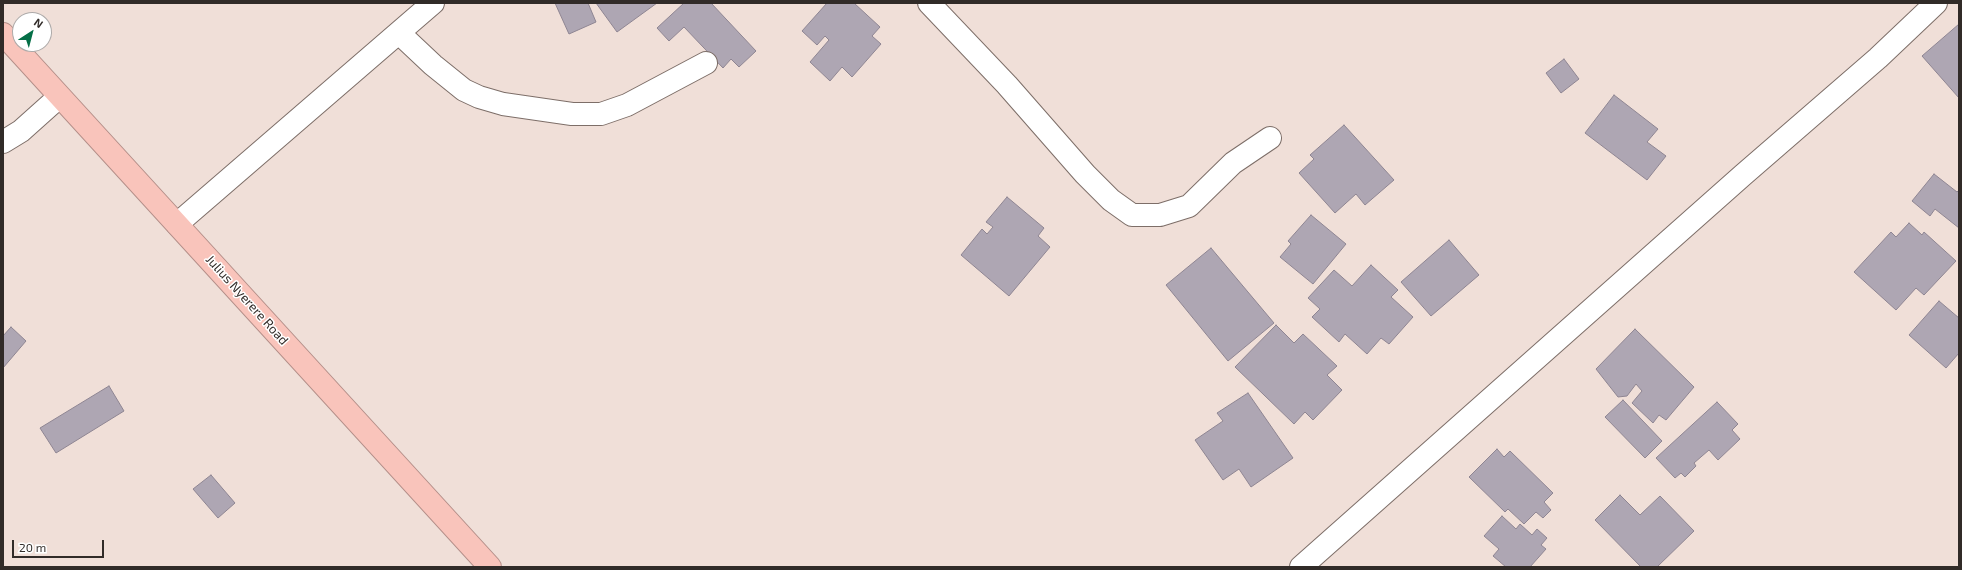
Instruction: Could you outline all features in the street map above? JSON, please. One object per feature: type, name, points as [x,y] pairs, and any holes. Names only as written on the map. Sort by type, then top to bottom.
[{"type":"highway","name":"Julius Nyerere Road","points":[[3,34],[490,567]]},
{"type":"street","points":[[177,224],[433,3]]},
{"type":"street","points":[[929,3],[1007,85],[1085,174],[1111,200],[1132,215],[1160,215],[1189,206],[1233,163],[1270,138]]},
{"type":"street","points":[[1301,567],[1743,175],[1878,58],[1936,3]]},
{"type":"street","points":[[399,33],[433,65],[464,90],[479,97],[503,104],[572,114],[601,114],[627,105],[706,63]]},
{"type":"street","points":[[3,142],[21,131],[59,97]]},
{"type":"building","points":[[555,3],[588,3],[596,22],[569,34]]},
{"type":"building","points":[[596,3],[657,3],[617,32]]},
{"type":"building","points":[[684,3],[711,3],[756,51],[739,67],[731,59],[723,68],[684,27],[669,41],[657,28]]},
{"type":"building","points":[[827,3],[854,3],[880,27],[872,36],[881,44],[852,77],[842,67],[830,81],[810,62],[829,40],[825,36],[817,45],[802,31]]},
{"type":"building","points":[[1959,24],[1959,98],[1922,56]]},
{"type":"building","points":[[1564,59],[1579,79],[1561,93],[1546,73]]},
{"type":"building","points":[[1614,95],[1658,129],[1647,142],[1666,156],[1647,180],[1585,133]]},
{"type":"building","points":[[1344,125],[1394,180],[1365,205],[1356,194],[1335,213],[1299,173],[1314,159],[1310,155]]},
{"type":"building","points":[[1934,174],[1957,192],[1959,190],[1959,228],[1935,209],[1930,216],[1912,201]]},
{"type":"building","points":[[1007,197],[1044,228],[1038,236],[1050,247],[1009,296],[961,255],[982,229],[987,234],[993,227],[986,222]]},
{"type":"building","points":[[1311,215],[1346,244],[1313,284],[1280,257],[1291,244],[1288,241]]},
{"type":"building","points":[[1909,223],[1922,235],[1924,232],[1956,261],[1924,295],[1916,288],[1896,310],[1854,272],[1891,232],[1896,237]]},
{"type":"building","points":[[1449,240],[1479,275],[1431,316],[1401,282]]},
{"type":"building","points":[[1211,248],[1274,323],[1228,361],[1166,285]]},
{"type":"building","points":[[1371,265],[1398,290],[1391,297],[1413,317],[1389,344],[1381,338],[1367,354],[1345,334],[1339,342],[1312,317],[1320,309],[1308,298],[1334,270],[1352,286]]},
{"type":"building","points":[[1939,301],[1959,318],[1959,353],[1946,368],[1909,335]]},
{"type":"building","points":[[1276,325],[1294,343],[1303,334],[1337,366],[1327,375],[1342,390],[1313,420],[1305,412],[1294,424],[1235,367]]},
{"type":"building","points":[[11,327],[26,341],[3,368],[3,336]]},
{"type":"building","points":[[1635,329],[1694,387],[1666,420],[1659,415],[1653,423],[1632,403],[1642,391],[1636,384],[1627,396],[1618,397],[1596,369]]},
{"type":"building","points":[[109,386],[124,411],[56,453],[40,428]]},
{"type":"building","points":[[1248,393],[1293,458],[1251,487],[1239,469],[1223,480],[1195,440],[1223,421],[1217,413]]},
{"type":"building","points":[[1623,400],[1662,441],[1645,458],[1605,417]]},
{"type":"building","points":[[1717,402],[1738,424],[1732,430],[1740,439],[1718,460],[1709,450],[1694,463],[1696,466],[1685,477],[1681,473],[1675,478],[1656,458]]},
{"type":"building","points":[[1497,449],[1504,457],[1510,451],[1553,493],[1544,502],[1551,510],[1543,518],[1536,512],[1524,524],[1508,509],[1505,512],[1469,477]]},
{"type":"building","points":[[211,475],[235,503],[218,518],[193,489]]},
{"type":"building","points":[[1620,495],[1640,515],[1660,496],[1694,531],[1657,567],[1641,567],[1595,520]]},
{"type":"building","points":[[1502,516],[1516,529],[1520,524],[1532,535],[1537,529],[1547,538],[1541,545],[1546,549],[1530,567],[1506,567],[1493,556],[1499,549],[1484,536]]}]
